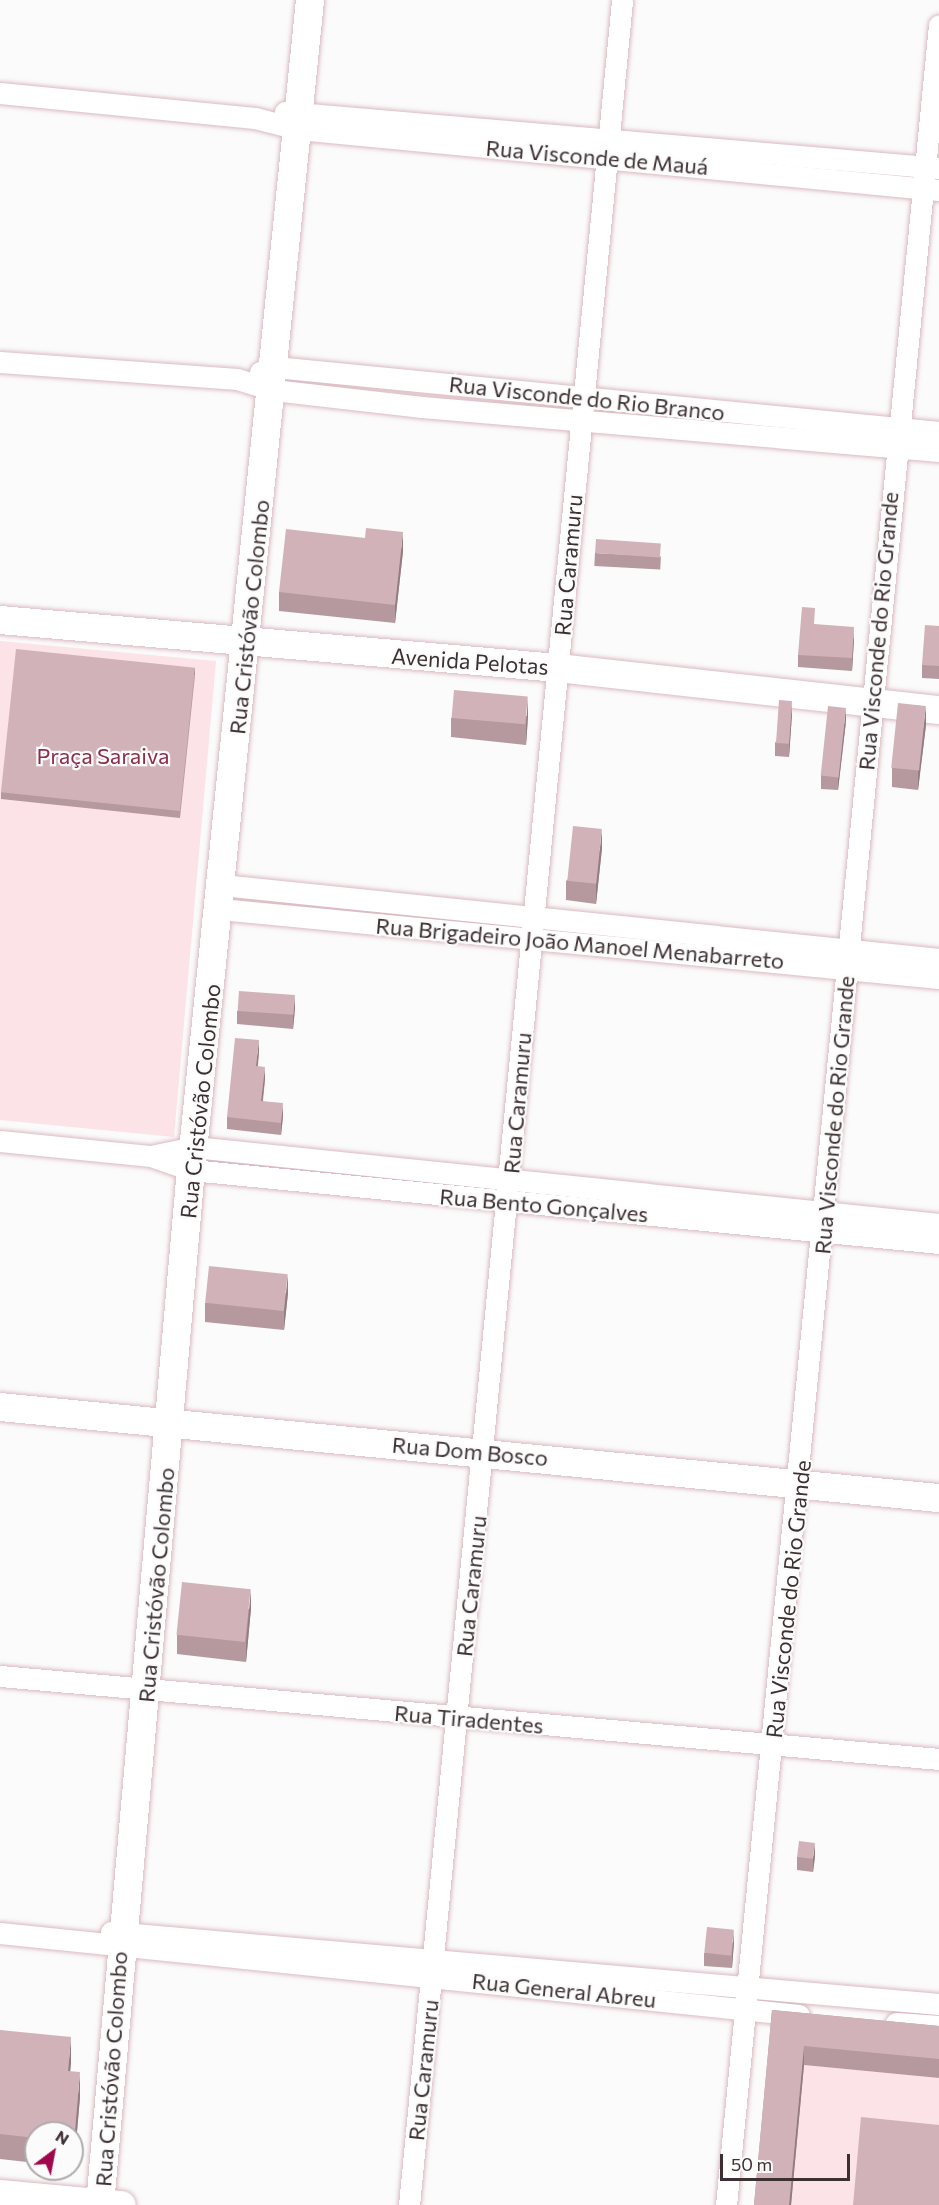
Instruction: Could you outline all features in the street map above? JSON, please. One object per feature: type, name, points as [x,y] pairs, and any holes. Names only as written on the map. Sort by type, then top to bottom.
[{"type":"street","name":"Rua Cristóvão Colombo","points":[[108,2204],[122,1939],[147,1689],[192,1158],[274,378],[310,0]]},
{"type":"street","name":"Rua Caramuru","points":[[409,2205],[456,1717],[486,1452],[533,927],[622,0]]},
{"type":"street","name":"Rua Visconde do Rio Grande","points":[[726,2205],[800,1485],[895,437],[930,190],[939,25]]},
{"type":"street","name":"Rua Visconde de Mauá","points":[[0,93],[255,118],[299,119],[608,147],[724,160],[930,190]]},
{"type":"street","name":"Rua Visconde de Mauá","points":[[724,160],[931,168]]},
{"type":"street","name":"Rua Visconde do Rio Branco","points":[[0,362],[237,379],[425,382],[583,398],[661,416],[895,437],[939,432]]},
{"type":"street","name":"Rua Visconde do Rio Branco","points":[[274,378],[422,407],[581,420],[661,416]]},
{"type":"street","points":[[422,407],[425,382]]},
{"type":"street","points":[[505,414],[507,392]]},
{"type":"street","name":"Rua Visconde do Rio Branco","points":[[895,437],[939,451]]},
{"type":"street","name":"Avenida Pelotas","points":[[0,620],[246,644],[558,668],[939,710]]},
{"type":"street","name":"Rua Brigadeiro João Manoel Menabarreto","points":[[221,897],[442,907],[533,927],[653,940],[849,959],[939,959]]},
{"type":"street","name":"Rua Brigadeiro João Manoel Menabarreto","points":[[221,897],[439,929],[533,927]]},
{"type":"street","points":[[439,929],[442,907]]},
{"type":"street","name":"Rua Brigadeiro João Manoel Menabarreto","points":[[849,959],[939,978]]},
{"type":"street","name":"Rua Bento Gonçalves","points":[[0,1141],[192,1158],[509,1193],[823,1223],[939,1243]]},
{"type":"street","name":"Rua Bento Gonçalves","points":[[823,1223],[939,1224]]},
{"type":"street","name":"Rua Dom Bosco","points":[[0,1407],[486,1452],[939,1498]]},
{"type":"street","name":"Rua Tiradentes","points":[[0,1676],[774,1748],[939,1759]]},
{"type":"street","name":"Rua General Abreu","points":[[0,1933],[122,1939],[433,1967],[749,1988],[939,2004]]},
{"type":"street","name":"Rua General Abreu","points":[[433,1967],[746,2011],[826,2017]]},
{"type":"street","points":[[871,2021],[939,2026]]},
{"type":"street","points":[[9,2198],[108,2204]]},
{"type":"green space","name":"Praça Saraiva","points":[[0,641],[216,661],[174,1137],[0,1120]]},
{"type":"green space","points":[[804,2065],[939,2078],[939,2144],[855,2205],[791,2205]]},
{"type":"building","points":[[366,528],[403,532],[395,605],[279,592],[286,529],[365,538]]},
{"type":"building","points":[[596,539],[661,544],[660,558],[595,553]]},
{"type":"building","points":[[802,607],[815,608],[814,624],[854,627],[852,658],[798,655]]},
{"type":"building","points":[[925,625],[939,626],[939,666],[922,665]]},
{"type":"building","points":[[16,649],[195,668],[180,811],[1,792]]},
{"type":"building","points":[[454,690],[528,696],[525,724],[452,718]]},
{"type":"building","points":[[779,700],[792,701],[789,744],[776,743]]},
{"type":"building","points":[[898,703],[926,706],[919,771],[891,768]]},
{"type":"building","points":[[828,706],[846,708],[839,777],[821,776]]},
{"type":"building","points":[[573,826],[602,829],[596,884],[567,881]]},
{"type":"building","points":[[239,991],[295,995],[293,1015],[238,1011]]},
{"type":"building","points":[[235,1038],[259,1040],[256,1066],[265,1067],[261,1101],[283,1103],[281,1123],[227,1117]]},
{"type":"building","points":[[209,1266],[288,1274],[284,1311],[205,1303]]},
{"type":"building","points":[[182,1582],[251,1589],[245,1642],[176,1635]]},
{"type":"building","points":[[799,1841],[815,1843],[813,1859],[797,1857]]},
{"type":"building","points":[[707,1927],[734,1930],[731,1956],[704,1953]]},
{"type":"building","points":[[772,2010],[939,2026],[939,2059],[804,2046],[789,2205],[754,2205]]},
{"type":"building","points":[[0,2030],[71,2037],[68,2071],[80,2072],[76,2121],[24,2121],[24,2137],[0,2134]]},
{"type":"building","points":[[861,2117],[939,2125],[939,2205],[853,2205]]}]
